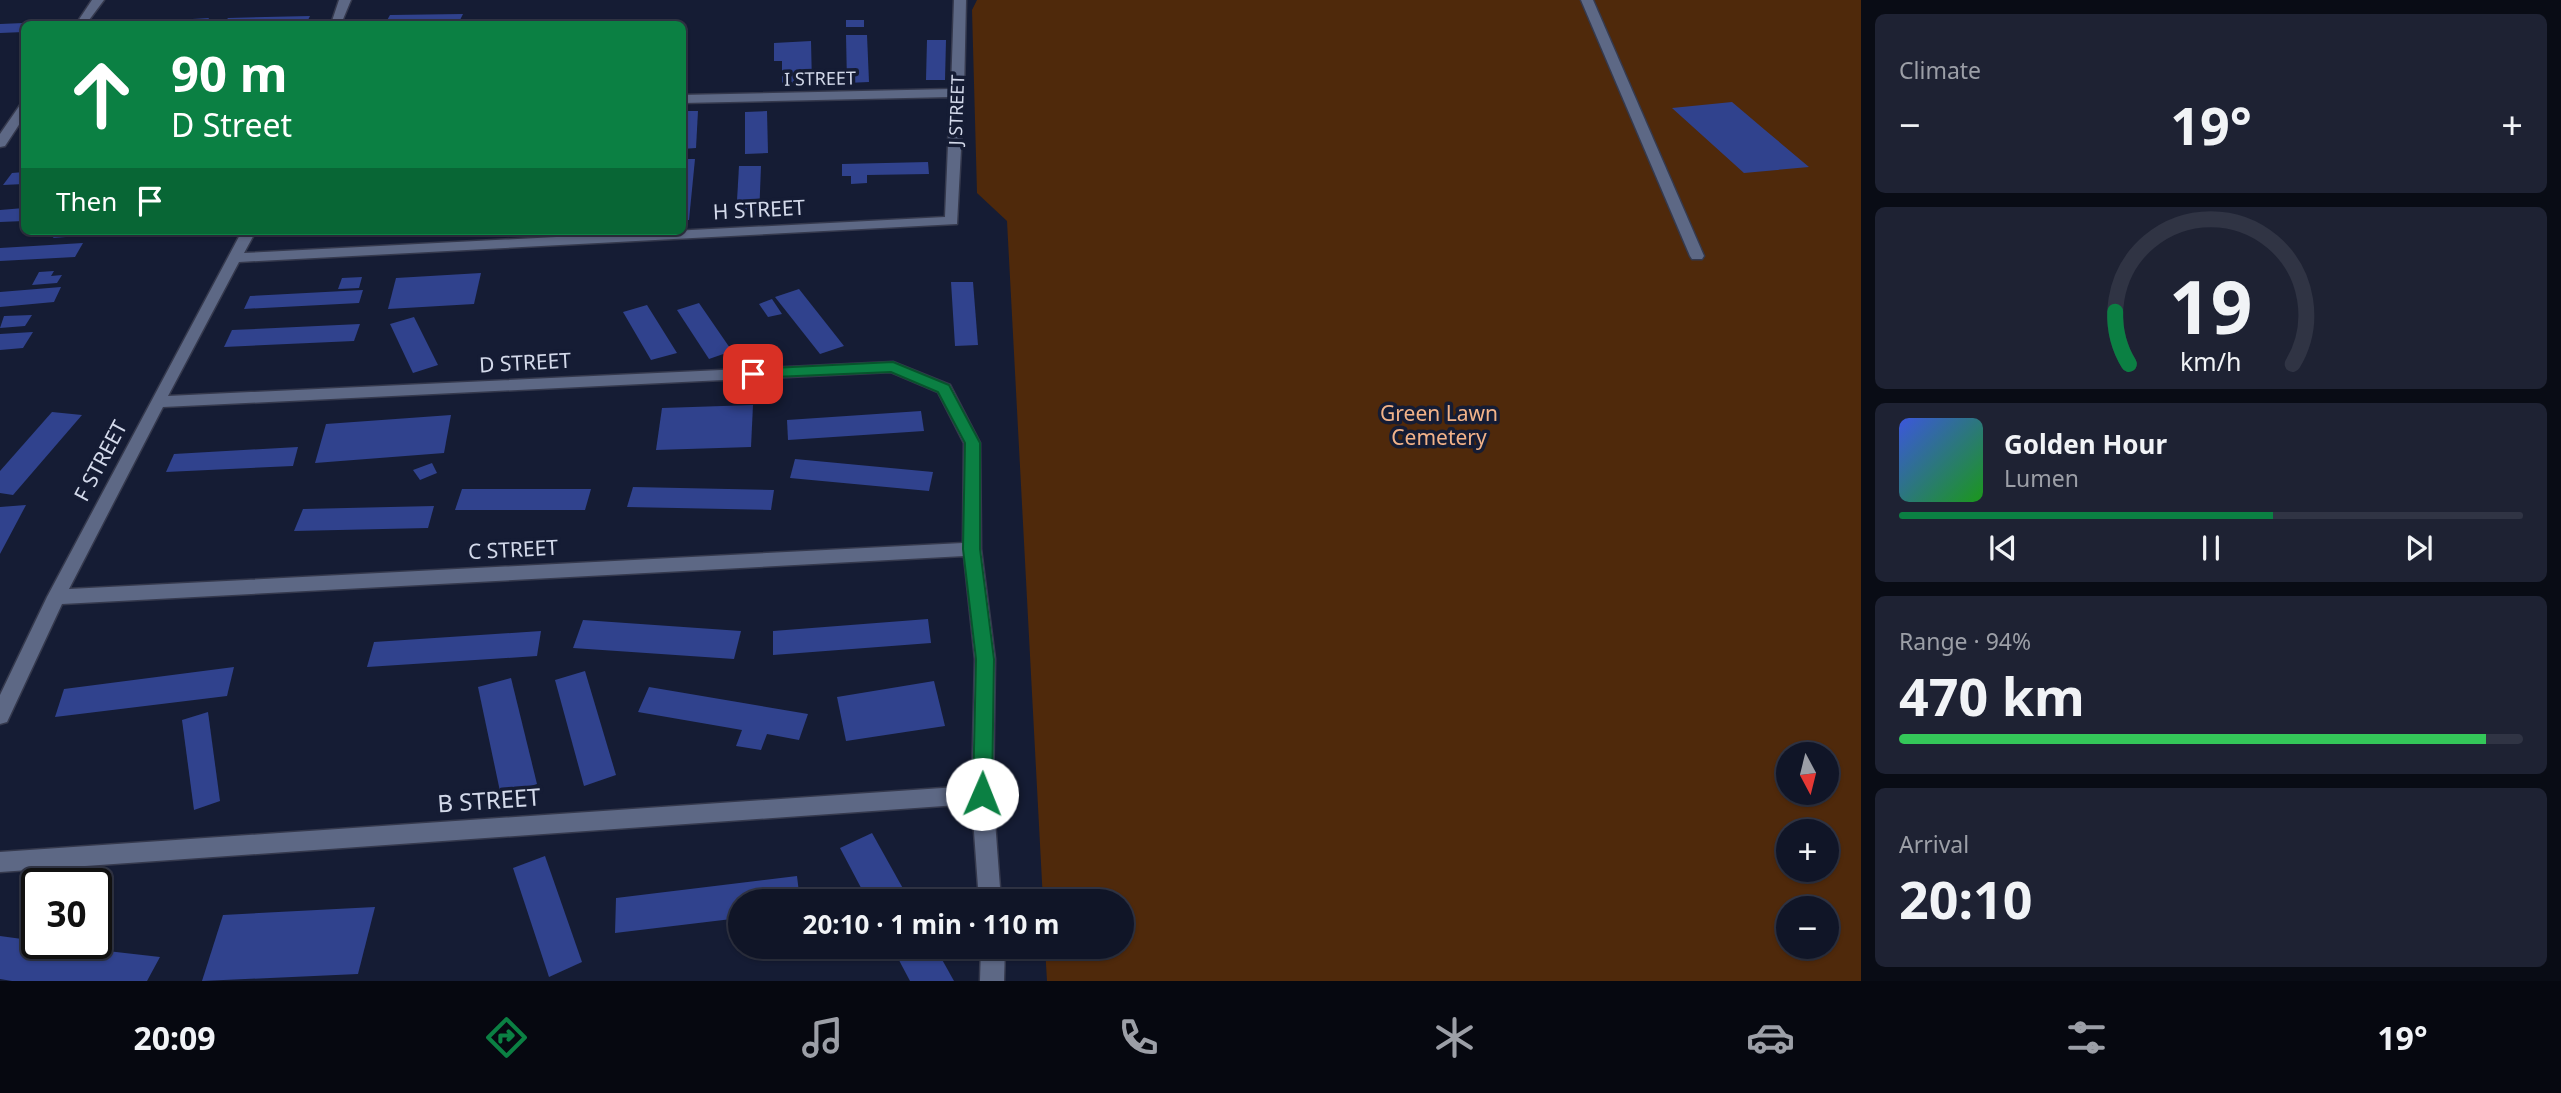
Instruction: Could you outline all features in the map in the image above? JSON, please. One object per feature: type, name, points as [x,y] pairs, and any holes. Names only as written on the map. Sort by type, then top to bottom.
[{"type":"street","points":[[83,21],[98,0]]},
{"type":"street","points":[[337,21],[345,0]]},
{"type":"street","name":"J STREET","points":[[952,221],[960,0]]},
{"type":"street","points":[[1587,0],[1697,256]]},
{"type":"street","name":"I STREET","points":[[686,99],[958,93]]},
{"type":"street","points":[[0,143],[21,112]]},
{"type":"street","name":"H STREET","points":[[686,235],[952,221]]},
{"type":"street","name":"F STREET","points":[[0,716],[56,597],[247,235]]},
{"type":"street","name":"H STREET","points":[[233,258],[680,235]]},
{"type":"street","name":"D STREET","points":[[158,401],[893,367],[944,389],[972,443],[971,549]]},
{"type":"street","points":[[971,549],[985,659],[982,794],[989,889]]},
{"type":"street","name":"C STREET","points":[[56,597],[971,549]]},
{"type":"street","name":"B STREET","points":[[0,862],[982,794]]},
{"type":"street","points":[[992,981],[993,959]]},
{"type":"green space","name":"Green Lawn Cemetery","points":[[977,0],[1861,0],[1861,981],[1047,981],[1046,959],[1134,959],[1134,889],[1042,889],[1007,221],[977,193],[972,10]]},
{"type":"building","points":[[463,14],[460,21],[387,21],[390,15]]},
{"type":"building","points":[[310,16],[308,21],[226,21],[228,18]]},
{"type":"building","points":[[209,18],[208,21],[159,21]]},
{"type":"building","points":[[846,20],[864,20],[864,27],[846,27]]},
{"type":"building","points":[[21,23],[21,32],[0,33],[0,24]]},
{"type":"building","points":[[846,35],[867,35],[869,82],[847,83]]},
{"type":"building","points":[[927,40],[946,40],[945,80],[926,80]]},
{"type":"building","points":[[811,41],[812,84],[782,85],[782,61],[774,61],[774,43]]},
{"type":"building","points":[[1732,102],[1809,167],[1744,173],[1672,108]]},
{"type":"building","points":[[686,111],[698,111],[696,148],[686,149]]},
{"type":"building","points":[[767,111],[768,153],[745,154],[745,112]]},
{"type":"building","points":[[686,159],[695,159],[689,220],[686,220]]},
{"type":"building","points":[[928,162],[929,174],[867,175],[867,183],[851,184],[851,176],[842,176],[842,164]]},
{"type":"building","points":[[739,166],[761,166],[759,217],[736,218]]},
{"type":"building","points":[[21,172],[21,184],[3,185],[12,173]]},
{"type":"building","points":[[21,208],[21,221],[0,222],[0,210]]},
{"type":"building","points":[[55,235],[80,235],[79,236],[53,238]]},
{"type":"building","points":[[83,243],[75,257],[0,261],[0,248]]},
{"type":"building","points":[[54,271],[51,276],[62,275],[57,283],[32,285],[39,272]]},
{"type":"building","points":[[481,273],[474,304],[388,309],[396,278]]},
{"type":"building","points":[[362,277],[359,288],[338,289],[342,278]]},
{"type":"building","points":[[951,282],[973,282],[978,345],[955,346]]},
{"type":"building","points":[[61,287],[54,302],[0,307],[0,292]]},
{"type":"building","points":[[799,289],[844,346],[820,354],[775,297]]},
{"type":"building","points":[[363,290],[359,303],[244,309],[250,296]]},
{"type":"building","points":[[772,299],[782,314],[768,317],[759,304]]},
{"type":"building","points":[[699,303],[732,351],[709,359],[677,310]]},
{"type":"building","points":[[647,305],[677,353],[651,360],[623,312]]},
{"type":"building","points":[[32,315],[25,326],[0,328],[4,316]]},
{"type":"building","points":[[414,317],[438,365],[413,373],[390,324]]},
{"type":"building","points":[[360,324],[354,341],[224,347],[232,330]]},
{"type":"building","points":[[33,332],[23,348],[0,350],[0,334]]},
{"type":"building","points":[[753,405],[751,447],[656,450],[662,408]]},
{"type":"building","points":[[921,411],[924,431],[788,440],[787,420]]},
{"type":"building","points":[[52,412],[82,415],[13,495],[0,493],[0,471]]},
{"type":"building","points":[[451,415],[444,453],[315,463],[326,424]]},
{"type":"building","points":[[298,447],[293,466],[166,472],[174,454]]},
{"type":"building","points":[[795,459],[933,472],[929,491],[790,478]]},
{"type":"building","points":[[432,463],[437,473],[420,480],[413,470]]},
{"type":"building","points":[[633,487],[774,490],[771,510],[627,507]]},
{"type":"building","points":[[462,489],[591,489],[585,510],[455,510]]},
{"type":"building","points":[[26,505],[0,554],[0,507]]},
{"type":"building","points":[[434,506],[428,528],[294,531],[303,509]]},
{"type":"building","points":[[928,619],[931,643],[773,655],[773,631]]},
{"type":"building","points":[[583,620],[741,631],[734,659],[573,648]]},
{"type":"building","points":[[541,631],[537,656],[367,667],[374,642]]},
{"type":"building","points":[[234,667],[227,696],[55,717],[64,689]]},
{"type":"building","points":[[585,671],[616,775],[584,786],[555,680]]},
{"type":"building","points":[[511,678],[537,784],[501,796],[478,687]]},
{"type":"building","points":[[934,681],[945,726],[846,741],[837,697]]},
{"type":"building","points":[[649,687],[808,714],[799,740],[767,734],[761,750],[736,746],[742,730],[638,712]]},
{"type":"building","points":[[208,712],[220,801],[194,810],[182,720]]},
{"type":"building","points":[[872,833],[903,889],[862,889],[840,848]]},
{"type":"building","points":[[545,856],[582,962],[549,977],[513,868]]},
{"type":"building","points":[[797,876],[799,889],[728,889],[728,919],[615,933],[616,898]]},
{"type":"building","points":[[375,907],[358,974],[202,981],[223,915]]},
{"type":"building","points":[[0,936],[21,939],[21,959],[112,959],[112,952],[160,957],[147,981],[0,979]]},
{"type":"building","points":[[898,959],[942,959],[954,981],[910,981]]},
{"type":"route","points":[[753,374],[893,367],[944,389],[972,443],[971,549],[985,659],[982,794]]}]
